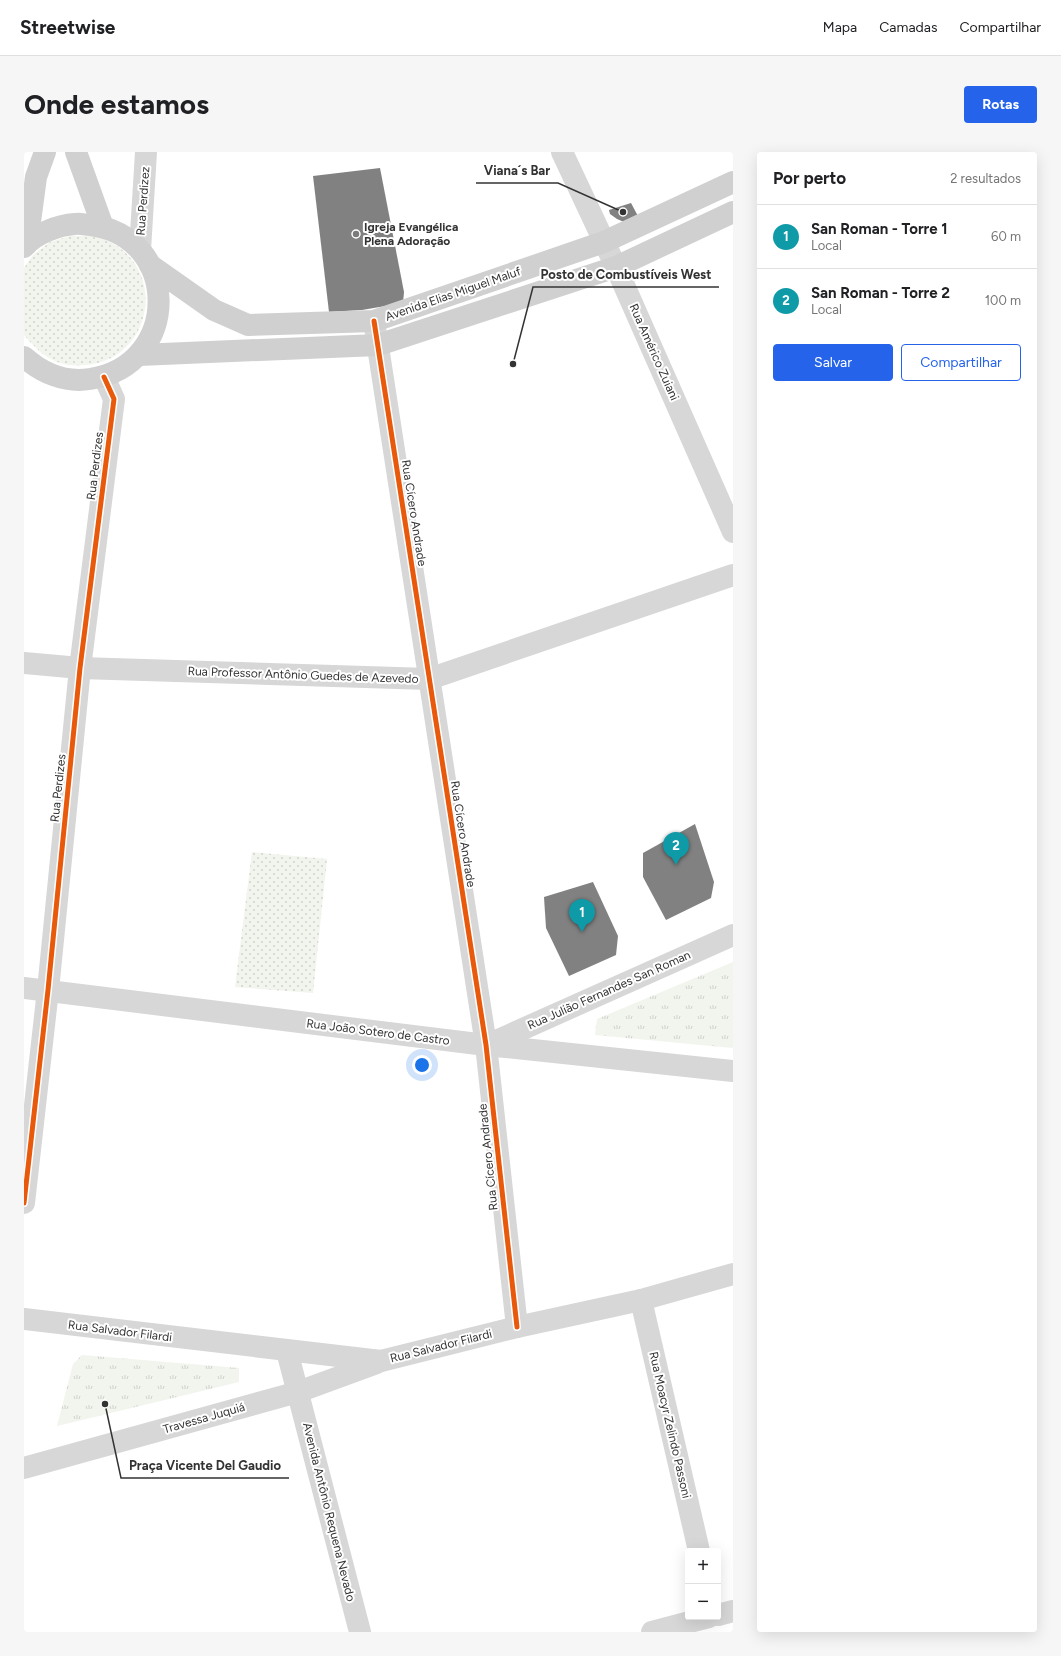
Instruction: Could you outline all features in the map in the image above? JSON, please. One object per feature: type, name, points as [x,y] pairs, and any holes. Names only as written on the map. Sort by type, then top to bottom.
[{"type":"main road","points":[[25,245],[30,178],[45,152]]},
{"type":"main road","points":[[76,152],[103,227]]},
{"type":"main road","name":"Avenida Elias Miguel Maluf","points":[[25,245],[49,230],[76,223],[103,227],[123,236],[145,258],[214,310],[248,325],[374,321],[604,242],[733,182]]},
{"type":"main road","name":"Avenida Elias Miguel Maluf","points":[[139,355],[378,345],[616,268],[733,212]]},
{"type":"main road","points":[[28,362],[57,377],[80,381],[104,377],[123,368],[139,355],[152,335],[159,312],[158,288],[145,258]]},
{"type":"street","name":"Rua Perdizez","points":[[145,258],[146,152]]},
{"type":"street","name":"Rua Américo Zuiani","points":[[562,152],[616,268],[733,532]]},
{"type":"street","name":"Rua Cícero Andrade","points":[[374,321],[486,1045],[517,1327]]},
{"type":"street","name":"Rua Perdizes","points":[[24,1203],[48,990],[80,668],[114,399],[104,377]]},
{"type":"street","name":"Rua Professor Antônio Guedes de Azevedo","points":[[24,663],[80,668],[429,680],[733,575]]},
{"type":"street","name":"Rua Julião Fernandes San Roman","points":[[486,1045],[733,935]]},
{"type":"street","name":"Rua João Sotero de Castro","points":[[24,988],[486,1045],[733,1072]]},
{"type":"street","name":"Rua Salvador Filardi","points":[[24,1319],[381,1362],[517,1327],[641,1300],[733,1274]]},
{"type":"street","name":"Rua Moacyr Zelindo Passoni","points":[[641,1300],[698,1548]]},
{"type":"street","name":"Avenida Antônio Requena Nevado","points":[[287,1351],[360,1632]]},
{"type":"street","name":"Travessa Juquiá","points":[[24,1468],[298,1392],[381,1362]]},
{"type":"street","points":[[721,1613],[733,1610]]},
{"type":"street","points":[[652,1632],[698,1620]]},
{"type":"street","points":[[716,1620],[719,1632]]},
{"type":"green space","points":[[70,236],[102,238],[126,253],[139,270],[145,290],[145,310],[139,330],[127,347],[109,359],[86,365],[67,365],[51,359],[37,349],[24,335],[24,268],[33,255],[50,242]]},
{"type":"green space","points":[[252,852],[327,859],[313,993],[235,987]]},
{"type":"green space","points":[[733,962],[733,1048],[595,1035],[597,1019]]},
{"type":"green space","points":[[82,1355],[239,1368],[239,1382],[57,1426],[73,1364]]},
{"type":"building","name":"Igreja Evangélica Plena Adoração","points":[[380,168],[404,292],[403,303],[362,310],[329,312],[313,176]]},
{"type":"building","points":[[631,203],[639,218],[624,222],[610,214],[609,210]]},
{"type":"building","points":[[695,824],[714,882],[711,898],[666,920],[643,877],[643,853]]},
{"type":"building","points":[[593,882],[618,936],[616,955],[569,976],[546,928],[544,897]]},
{"type":"cycle path","points":[[374,321],[486,1045],[517,1327]]},
{"type":"cycle path","points":[[24,1203],[48,990],[80,668],[114,399],[104,377]]},
{"type":"place","name":"Viana´s Bar","points":[[623,212]]},
{"type":"place","name":"Igreja Evangélica Plena Adoração","points":[[356,234]]},
{"type":"place","name":"Posto de Combustíveis West","points":[[513,364]]},
{"type":"place","name":"San Roman - Torre 2","points":[[676,865]]},
{"type":"place","name":"San Roman - Torre 1","points":[[582,932]]},
{"type":"place","name":"Praça Vicente Del Gaudio","points":[[105,1404]]}]
